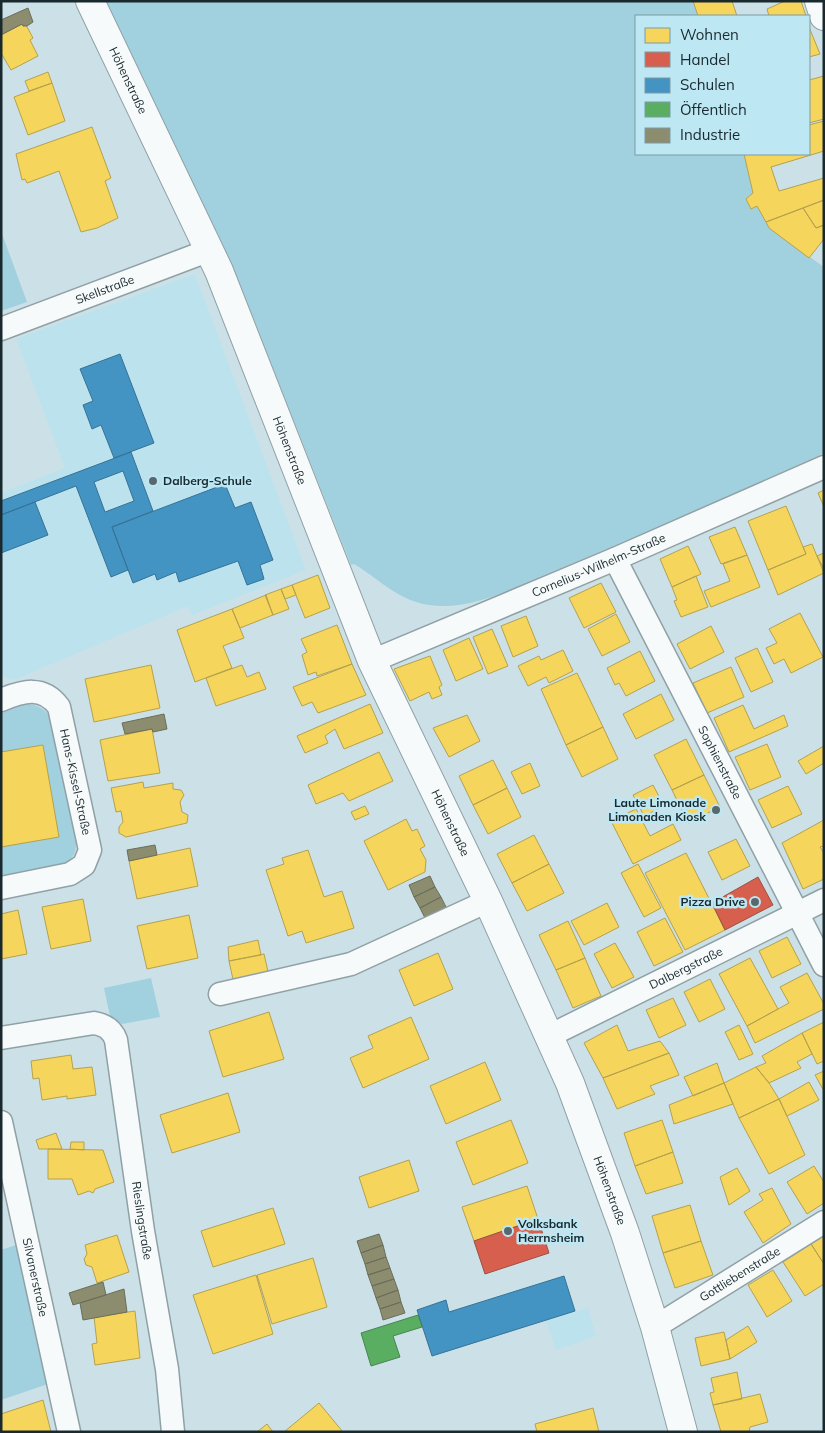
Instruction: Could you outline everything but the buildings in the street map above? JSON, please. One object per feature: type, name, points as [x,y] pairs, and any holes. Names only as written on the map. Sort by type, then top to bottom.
[{"type":"main road","name":"Höhenstraße","points":[[90,1],[210,250],[372,661],[488,901],[580,1110],[625,1233],[655,1326],[683,1432]]},
{"type":"main road","points":[[819,1],[824,16]]},
{"type":"street","name":"Skellstraße","points":[[1,329],[210,250]]},
{"type":"street","name":"Cornelius-Wilhelm-Straße","points":[[372,661],[615,559],[824,467]]},
{"type":"street","name":"Sophienstraße","points":[[615,559],[824,965]]},
{"type":"street","name":"Hans-Kissel-Straße","points":[[1,700],[21,692],[39,692],[48,695],[59,707],[90,850],[84,865],[70,874],[1,888]]},
{"type":"street","name":"Dalbergstraße","points":[[547,1036],[824,900]]},
{"type":"street","points":[[220,994],[351,964],[488,901]]},
{"type":"street","name":"Rieslingstraße","points":[[1,1038],[94,1023],[107,1027],[114,1032],[143,1231],[167,1369],[173,1432]]},
{"type":"street","name":"Silvanerstraße","points":[[1,1122],[69,1432]]},
{"type":"street","name":"Gottliebenstraße","points":[[655,1326],[824,1222]]},
{"type":"shaded area","points":[[106,1],[693,1],[698,15],[635,15],[635,155],[744,155],[753,193],[746,199],[751,209],[757,206],[769,228],[824,267],[824,453],[500,594],[471,603],[456,605],[427,605],[415,602],[394,592],[354,564],[351,565],[233,268]]},
{"type":"shaded area","points":[[1,231],[27,302],[1,311]]},
{"type":"shaded area","name":"Dalberg-Schule","points":[[195,274],[306,570],[192,615],[188,606],[14,680],[1,676],[1,493],[65,468],[16,339]]},
{"type":"shaded area","points":[[23,704],[41,708],[52,721],[76,846],[72,857],[63,865],[1,877],[1,712]]},
{"type":"shaded area","points":[[151,978],[160,1017],[122,1024],[110,1016],[104,988]]},
{"type":"shaded area","points":[[19,1244],[51,1383],[1,1400],[1,1250]]},
{"type":"shaded area","points":[[588,1308],[596,1336],[556,1350],[546,1320]]},
{"type":"place","name":"Dalberg-Schule","points":[[153,481]]},
{"type":"place","name":"Laute Limonade Limonaden Kiosk","points":[[716,810]]},
{"type":"place","name":"Pizza Drive","points":[[755,902]]},
{"type":"place","name":"Volksbank Herrnsheim","points":[[508,1231]]}]
